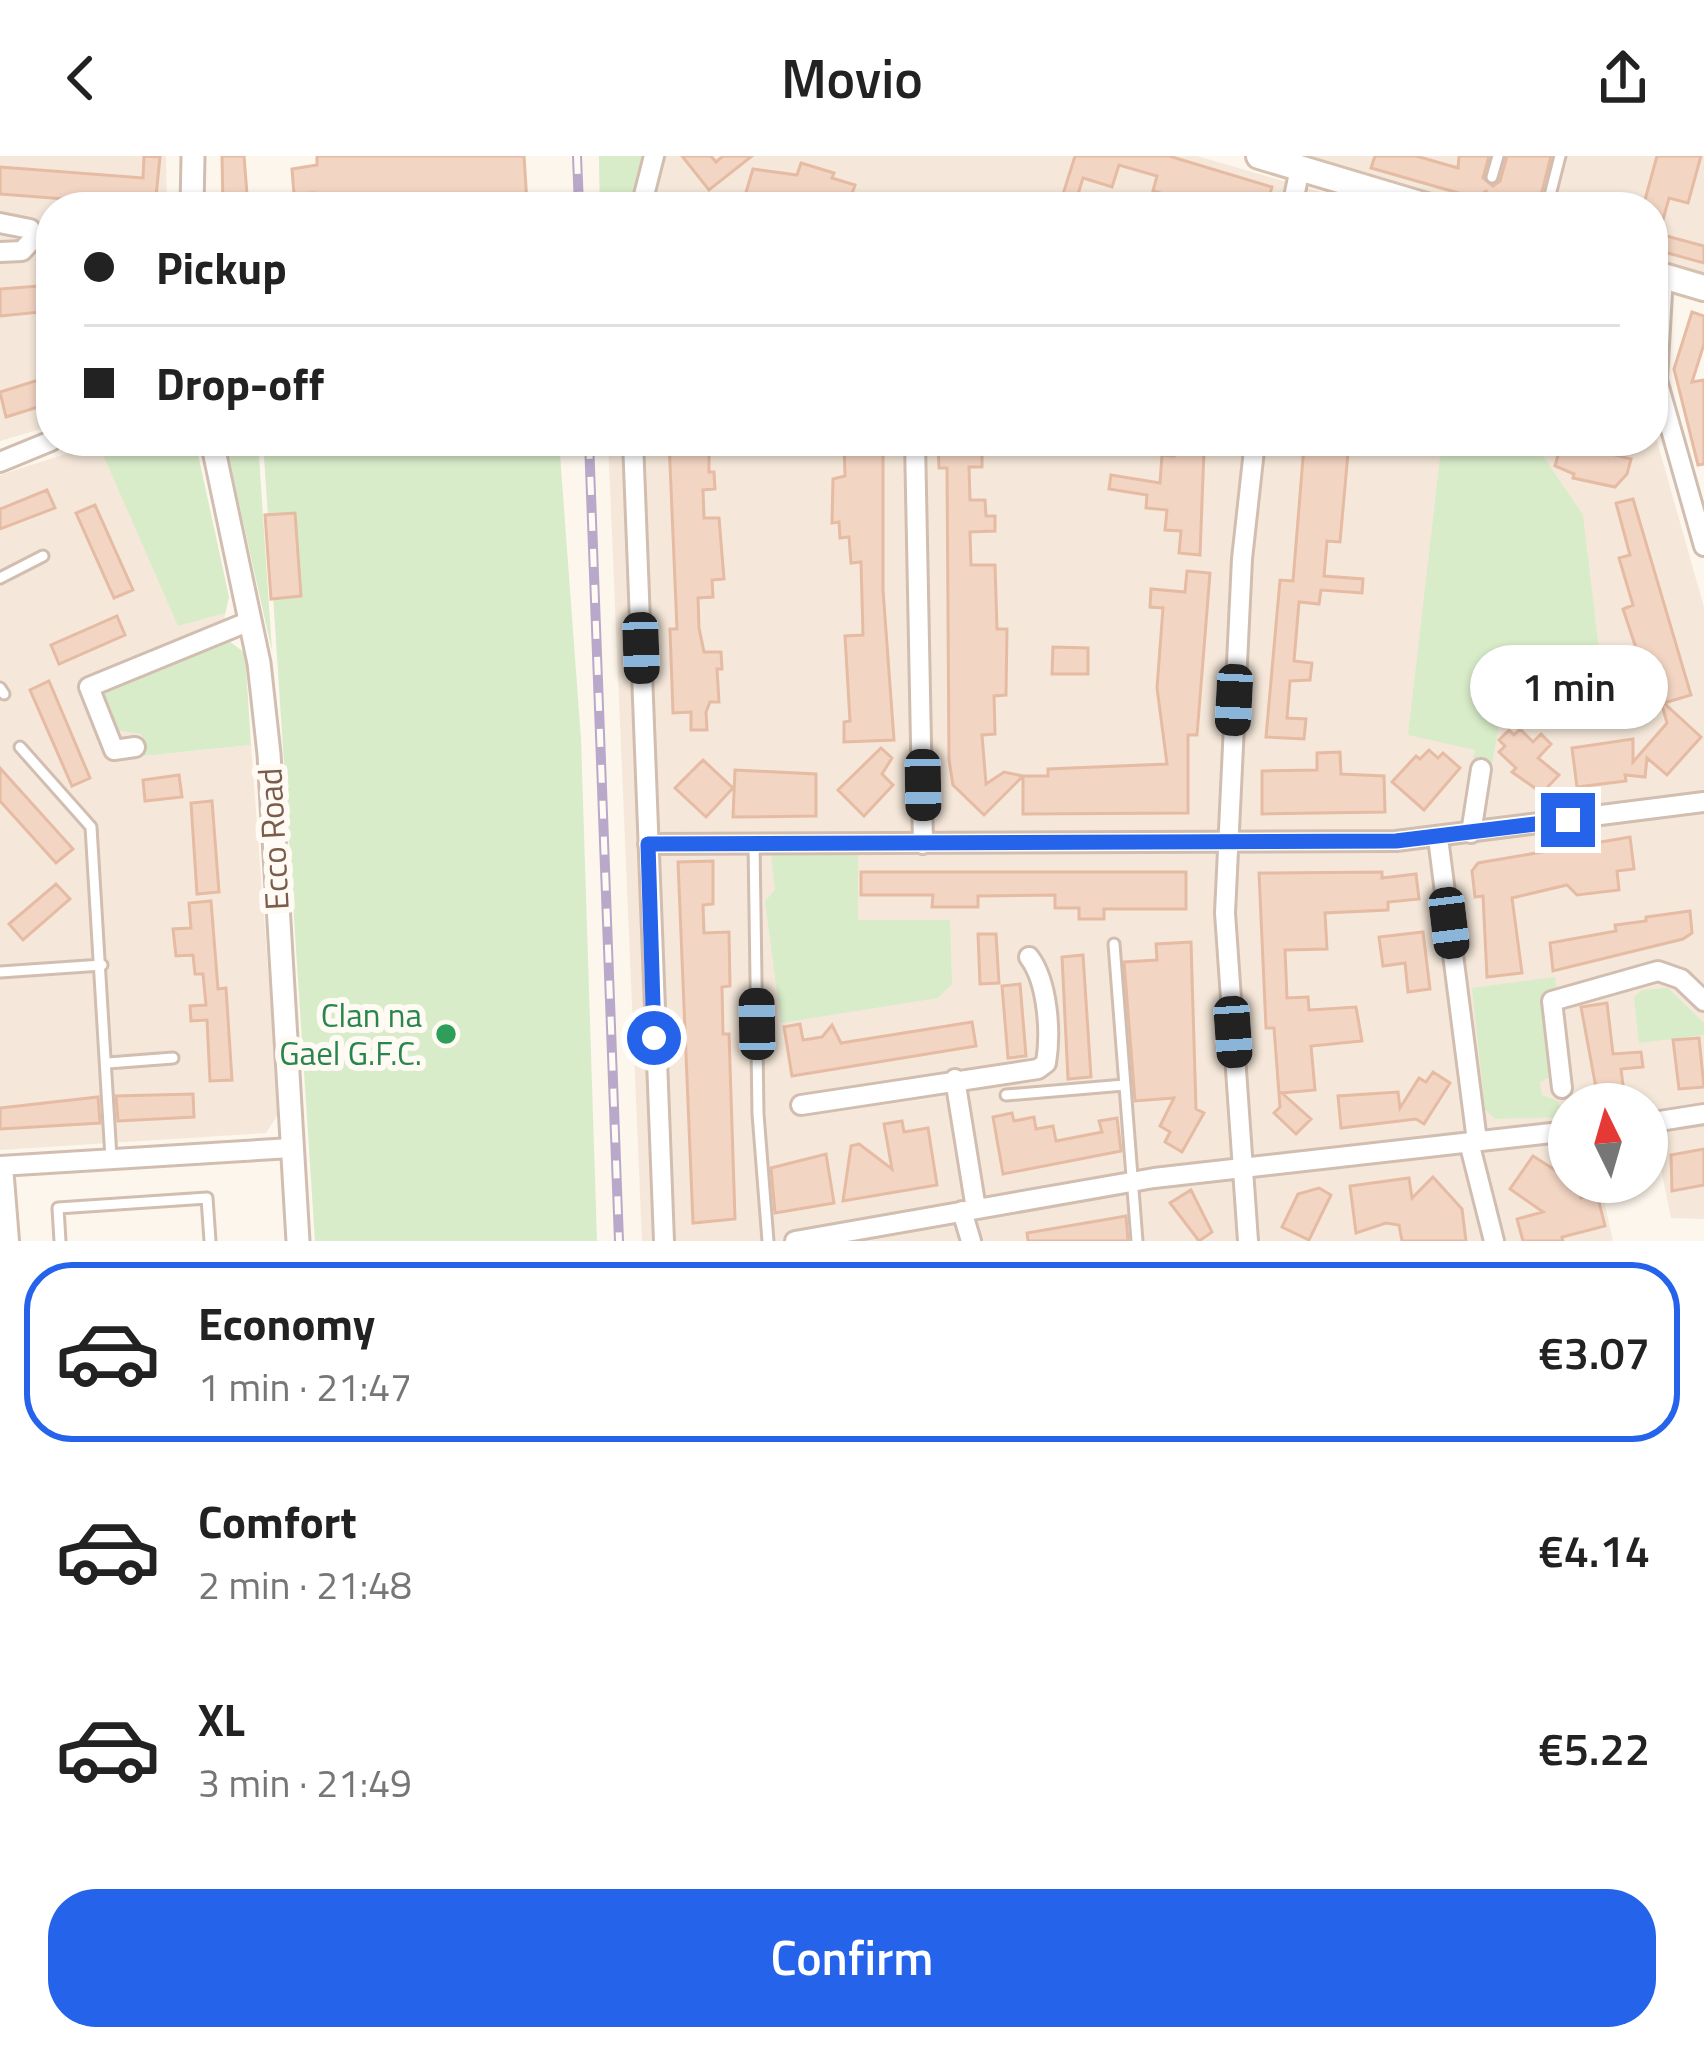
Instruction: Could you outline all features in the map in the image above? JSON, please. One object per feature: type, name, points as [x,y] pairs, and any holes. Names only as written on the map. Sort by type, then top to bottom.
[{"type":"main road","points":[[1259,156],[1380,192]]},
{"type":"main road","points":[[1668,278],[1704,289]]},
{"type":"street","points":[[192,192],[193,156]]},
{"type":"street","points":[[650,192],[654,156]]},
{"type":"street","points":[[1295,192],[1300,168]]},
{"type":"street","points":[[0,223],[22,225],[36,234]]},
{"type":"street","points":[[0,252],[22,251],[36,243]]},
{"type":"street","points":[[1668,436],[1704,546]]},
{"type":"street","points":[[0,462],[36,447]]},
{"type":"street","name":"Ecco Road","points":[[215,456],[250,621],[269,754],[298,1241]]},
{"type":"street","points":[[634,456],[664,1241]]},
{"type":"street","points":[[915,456],[923,844]]},
{"type":"street","points":[[1248,1241],[1225,913],[1242,559],[1253,456]]},
{"type":"street","points":[[134,747],[114,750],[89,687],[250,621]]},
{"type":"street","points":[[1471,833],[1480,769]]},
{"type":"street","points":[[648,844],[1438,838],[1704,802]]},
{"type":"street","points":[[1438,838],[1473,1142],[1494,1241]]},
{"type":"street","points":[[801,1105],[1010,1074],[1046,1063],[1040,978],[1029,958]]},
{"type":"street","points":[[1561,1083],[1552,1001],[1658,971],[1681,979],[1704,1001]]},
{"type":"street","points":[[955,1079],[971,1241]]},
{"type":"street","points":[[1668,1120],[1704,1114]]},
{"type":"street","points":[[795,1241],[1135,1181],[1548,1133]]},
{"type":"street","points":[[9,1241],[2,1166],[291,1148]]},
{"type":"lane","points":[[1492,177],[1498,156]]},
{"type":"lane","points":[[1551,192],[1560,156]]},
{"type":"lane","points":[[0,578],[43,556]]},
{"type":"lane","points":[[20,747],[91,827],[111,1159]]},
{"type":"lane","points":[[754,843],[758,1114],[768,1241]]},
{"type":"lane","points":[[1114,944],[1137,1241]]},
{"type":"lane","points":[[0,972],[102,965]]},
{"type":"lane","points":[[108,1063],[173,1058]]},
{"type":"lane","points":[[1006,1096],[1124,1085]]},
{"type":"lane","points":[[60,1241],[58,1208],[207,1198],[210,1241]]},
{"type":"shaded area","points":[[0,156],[166,156],[167,192],[36,192],[36,430],[0,441]]},
{"type":"shaded area","points":[[599,156],[1197,156],[1321,192],[600,192]]},
{"type":"shaded area","points":[[1299,156],[1704,156],[1704,275],[1668,264],[1668,192],[1421,192]]},
{"type":"shaded area","points":[[59,456],[198,456],[229,597],[221,635],[141,734],[145,756],[251,745],[279,1113],[266,1133],[0,1150],[0,475]]},
{"type":"shaded area","points":[[609,456],[1661,456],[1704,607],[1704,1219],[1671,1218],[1668,1083],[1548,1083],[1548,1203],[1605,1203],[1613,1241],[642,1241]]},
{"type":"green space","points":[[599,156],[645,156],[636,192],[600,192]]},
{"type":"green space","points":[[104,456],[198,456],[229,597],[225,613],[178,626]]},
{"type":"green space","points":[[228,456],[259,456],[272,651]]},
{"type":"green space","name":"Clan na Gael G.F.C.","points":[[264,456],[560,456],[581,739],[597,1241],[315,1241]]},
{"type":"green space","points":[[1440,456],[1543,456],[1583,515],[1607,718],[1499,725],[1491,769],[1471,769],[1475,750],[1408,735]]},
{"type":"green space","points":[[221,635],[245,653],[251,745],[144,756],[141,734],[116,730],[104,696],[109,688]]},
{"type":"green space","points":[[858,853],[858,920],[950,920],[952,984],[938,998],[781,1023],[765,901],[775,890],[771,854]]},
{"type":"green space","points":[[1555,977],[1556,987],[1543,995],[1554,1075],[1540,1082],[1542,1095],[1548,1097],[1548,1117],[1495,1119],[1485,1109],[1472,988]]},
{"type":"green space","points":[[1668,988],[1704,1023],[1704,1035],[1639,1043],[1634,997],[1642,990]]},
{"type":"building","points":[[144,156],[160,157],[156,192],[0,194],[0,167],[143,178]]},
{"type":"building","points":[[222,156],[244,156],[247,192],[223,192]]},
{"type":"building","points":[[317,156],[524,156],[526,192],[294,192],[292,169],[317,165]]},
{"type":"building","points":[[682,156],[711,156],[716,162],[723,156],[752,156],[709,190]]},
{"type":"building","points":[[1075,156],[1169,156],[1272,187],[1270,192],[1157,192],[1153,191],[1157,176],[1119,165],[1112,187],[1083,178],[1079,192],[1064,192]]},
{"type":"building","points":[[1375,156],[1416,156],[1458,168],[1459,156],[1489,156],[1483,178],[1493,186],[1500,181],[1507,156],[1551,156],[1542,192],[1455,192],[1371,168]]},
{"type":"building","points":[[1657,156],[1701,156],[1688,203],[1669,198],[1668,202],[1668,192],[1647,192]]},
{"type":"building","points":[[801,163],[855,185],[853,192],[746,192],[753,169],[797,175]]},
{"type":"building","points":[[1668,236],[1704,246],[1704,263],[1668,253]]},
{"type":"building","points":[[36,286],[36,312],[0,316],[0,289]]},
{"type":"building","points":[[1692,312],[1704,316],[1704,344],[1692,382],[1704,380],[1704,464],[1698,465],[1674,369]]},
{"type":"building","points":[[36,381],[36,408],[6,417],[0,392]]},
{"type":"building","points":[[670,456],[709,456],[715,489],[703,490],[704,518],[719,518],[724,579],[712,580],[713,597],[698,598],[704,652],[721,652],[719,702],[710,702],[707,730],[691,730],[691,712],[673,713],[670,629],[677,629]]},
{"type":"building","points":[[844,456],[883,456],[883,590],[894,740],[844,742],[844,722],[850,721],[845,636],[863,635],[861,562],[851,563],[849,537],[840,538],[839,522],[832,523],[833,479],[845,476]]},
{"type":"building","points":[[939,456],[982,456],[982,467],[969,467],[970,500],[985,500],[986,516],[995,516],[995,531],[970,532],[971,565],[995,565],[997,629],[1007,629],[1006,695],[994,696],[995,734],[982,735],[986,784],[1004,772],[1023,776],[984,815],[953,785],[949,760],[947,468],[939,468]]},
{"type":"building","points":[[1162,456],[1204,456],[1200,555],[1179,553],[1181,531],[1165,530],[1167,510],[1146,508],[1147,495],[1109,489],[1111,475],[1160,483]]},
{"type":"building","points":[[1303,456],[1348,456],[1340,542],[1327,541],[1324,576],[1363,579],[1362,593],[1321,590],[1319,604],[1299,602],[1294,661],[1312,663],[1310,680],[1290,681],[1287,718],[1306,719],[1304,739],[1266,737],[1280,580],[1293,581]]},
{"type":"building","points":[[1558,456],[1631,459],[1627,474],[1615,487],[1573,478],[1574,474],[1555,466]]},
{"type":"building","points":[[47,490],[55,508],[0,529],[0,509]]},
{"type":"building","points":[[1633,499],[1691,695],[1664,703],[1701,737],[1667,775],[1647,758],[1645,777],[1625,775],[1626,781],[1577,787],[1572,748],[1633,739],[1633,762],[1667,723],[1654,676],[1646,678],[1623,609],[1633,605],[1619,558],[1630,555],[1616,503]]},
{"type":"building","points":[[95,505],[133,590],[114,598],[76,513]]},
{"type":"building","points":[[295,513],[301,596],[271,599],[265,515]]},
{"type":"building","points":[[1187,571],[1210,573],[1197,735],[1188,735],[1188,813],[1023,814],[1023,776],[1048,776],[1048,769],[1167,764],[1157,688],[1163,608],[1150,607],[1151,589],[1185,592]]},
{"type":"building","points":[[117,616],[125,635],[59,664],[51,645]]},
{"type":"building","points":[[1053,647],[1088,648],[1088,674],[1052,674]]},
{"type":"building","points":[[49,681],[90,778],[72,786],[30,690]]},
{"type":"building","points":[[1520,729],[1533,742],[1541,734],[1551,744],[1538,758],[1559,775],[1542,793],[1512,772],[1516,768],[1499,752],[1505,746],[1499,740],[1509,730],[1514,735]]},
{"type":"building","points":[[881,748],[892,758],[882,774],[893,785],[864,816],[838,790]]},
{"type":"building","points":[[1429,750],[1438,758],[1443,753],[1460,768],[1424,810],[1392,782],[1416,756],[1420,759]]},
{"type":"building","points":[[1340,752],[1341,774],[1384,776],[1385,812],[1262,814],[1262,771],[1317,770],[1317,753]]},
{"type":"building","points":[[703,760],[733,788],[706,817],[675,788]]},
{"type":"building","points":[[0,768],[73,849],[56,863],[0,801]]},
{"type":"building","points":[[735,770],[816,774],[816,816],[733,817]]},
{"type":"building","points":[[179,775],[182,797],[145,801],[143,780]]},
{"type":"building","points":[[212,801],[219,892],[197,894],[191,803]]},
{"type":"building","points":[[1630,837],[1634,869],[1617,871],[1619,890],[1577,895],[1567,885],[1512,898],[1522,973],[1487,977],[1483,896],[1475,897],[1472,871],[1478,863]]},
{"type":"building","points":[[713,861],[713,904],[703,905],[704,933],[729,932],[730,986],[722,987],[723,1034],[729,1034],[735,1219],[693,1223],[678,862]]},
{"type":"building","points":[[861,872],[1186,872],[1186,909],[1104,909],[1104,919],[1079,919],[1079,908],[1055,908],[1055,895],[978,896],[978,907],[932,907],[933,895],[861,895]]},
{"type":"building","points":[[1382,872],[1382,878],[1416,874],[1419,899],[1388,902],[1388,910],[1325,913],[1327,949],[1285,950],[1287,998],[1308,997],[1309,1010],[1356,1007],[1362,1041],[1311,1046],[1315,1090],[1282,1093],[1311,1119],[1296,1134],[1274,1113],[1280,1107],[1274,1028],[1266,1028],[1259,873]]},
{"type":"building","points":[[56,884],[70,899],[23,940],[9,924]]},
{"type":"building","points":[[211,901],[218,989],[226,988],[232,1080],[210,1081],[207,1020],[191,1021],[190,1006],[206,1005],[203,974],[195,974],[193,955],[176,956],[173,929],[191,928],[189,903]]},
{"type":"building","points":[[1690,911],[1692,933],[1683,939],[1553,971],[1550,943],[1616,931],[1615,925],[1646,921],[1646,917]]},
{"type":"building","points":[[1423,932],[1430,989],[1408,992],[1405,963],[1383,966],[1379,937]]},
{"type":"building","points":[[978,934],[996,934],[999,983],[980,984]]},
{"type":"building","points":[[1191,942],[1196,1109],[1204,1113],[1182,1152],[1165,1142],[1170,1132],[1160,1126],[1174,1098],[1135,1101],[1124,962],[1157,960],[1156,944]]},
{"type":"building","points":[[1083,955],[1091,1077],[1068,1079],[1062,957]]},
{"type":"building","points":[[1020,984],[1026,1056],[1008,1058],[1002,986]]},
{"type":"building","points":[[1607,1003],[1613,1054],[1641,1052],[1643,1067],[1621,1069],[1623,1083],[1595,1083],[1581,1007]]},
{"type":"building","points":[[972,1022],[976,1046],[792,1076],[784,1027],[800,1024],[803,1040],[822,1037],[832,1025],[841,1043]]},
{"type":"building","points":[[1699,1038],[1704,1087],[1679,1089],[1673,1040]]},
{"type":"building","points":[[1433,1072],[1450,1083],[1424,1124],[1416,1119],[1341,1128],[1338,1096],[1398,1092],[1400,1108],[1419,1078],[1426,1082]]},
{"type":"building","points":[[193,1094],[194,1117],[118,1121],[116,1096]]},
{"type":"building","points":[[98,1097],[100,1123],[0,1129],[0,1108]]},
{"type":"building","points":[[1012,1113],[1014,1121],[1034,1117],[1036,1129],[1053,1126],[1056,1141],[1102,1132],[1099,1121],[1117,1118],[1121,1151],[1003,1174],[993,1117]]},
{"type":"building","points":[[902,1121],[904,1132],[928,1128],[937,1185],[843,1201],[851,1146],[859,1144],[892,1169],[884,1124]]},
{"type":"building","points":[[1704,1149],[1704,1185],[1672,1191],[1671,1155]]},
{"type":"building","points":[[826,1154],[834,1203],[775,1213],[771,1168]]},
{"type":"building","points":[[1533,1156],[1548,1166],[1548,1203],[1599,1203],[1605,1226],[1562,1237],[1563,1241],[1523,1241],[1517,1219],[1543,1212],[1510,1189]]},
{"type":"building","points":[[1433,1177],[1462,1209],[1466,1241],[1402,1241],[1399,1225],[1386,1223],[1356,1233],[1350,1186],[1409,1178],[1412,1198]]},
{"type":"building","points":[[1319,1188],[1331,1195],[1309,1240],[1282,1227],[1298,1194]]},
{"type":"building","points":[[1191,1190],[1212,1232],[1199,1241],[1170,1203]]},
{"type":"building","points":[[1126,1216],[1128,1241],[1028,1241],[1027,1233]]},
{"type":"railway","points":[[577,156],[578,192]]},
{"type":"railway","points":[[590,456],[619,1241]]},
{"type":"place","name":"Clan na Gael G.F.C.","points":[[446,1034]]},
{"type":"route","points":[[654,1038],[648,844],[1396,841],[1568,820]]}]
